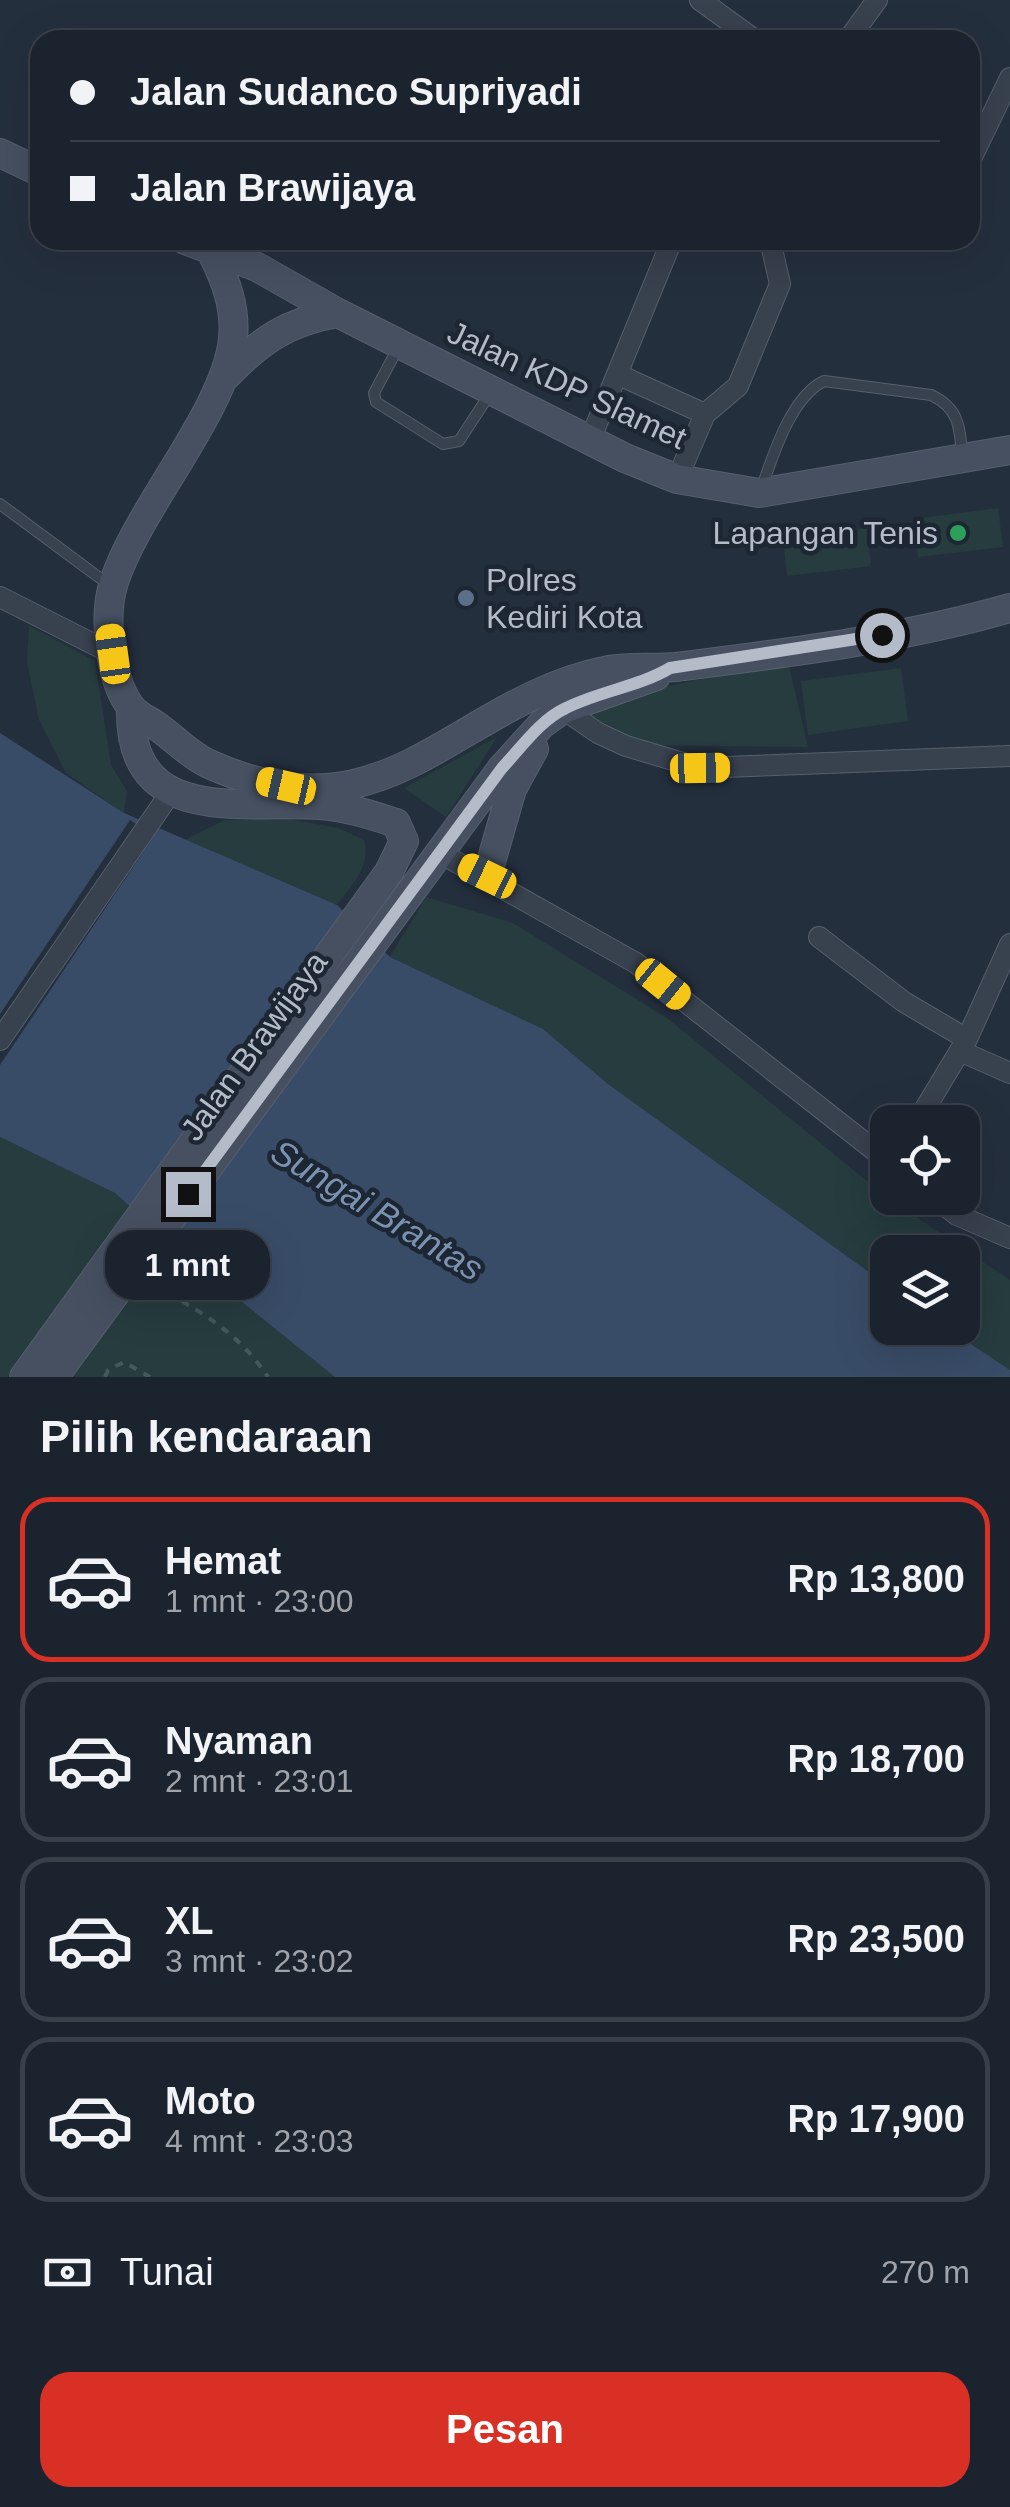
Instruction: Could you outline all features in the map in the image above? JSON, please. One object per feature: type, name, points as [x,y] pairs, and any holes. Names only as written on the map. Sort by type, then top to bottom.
[{"type":"main road","points":[[0,153],[30,167]]},
{"type":"main road","name":"Jalan KDP Slamet","points":[[206,250],[257,267],[338,314],[590,440],[677,479],[760,493],[1010,450]]},
{"type":"main road","points":[[170,792],[148,772],[130,732],[131,708],[113,654],[108,612],[122,558],[221,381],[233,342],[233,307],[212,253]]},
{"type":"main road","points":[[221,381],[274,332],[301,319],[338,314]]},
{"type":"main road","points":[[131,708],[206,763],[250,778],[286,786],[374,782],[416,764],[533,696],[606,671],[670,668],[953,625],[1010,608]]},
{"type":"main road","points":[[487,876],[512,789],[553,716],[649,680],[670,668]]},
{"type":"main road","name":"Jalan Brawijaya","points":[[54,1377],[502,768],[553,716]]},
{"type":"main road","name":"Jalan Brawijaya","points":[[24,1377],[389,872],[404,842],[396,823],[323,806],[220,805],[170,792]]},
{"type":"street","points":[[700,0],[741,30]]},
{"type":"street","points":[[855,30],[877,0]]},
{"type":"street","points":[[980,140],[1010,78]]},
{"type":"street","points":[[590,440],[620,375],[668,250]]},
{"type":"street","points":[[677,479],[705,414],[738,386],[780,284],[772,250]]},
{"type":"street","points":[[620,375],[705,414]]},
{"type":"street","points":[[0,597],[113,654]]},
{"type":"street","points":[[553,716],[626,746],[700,768],[1010,756]]},
{"type":"street","points":[[0,1040],[170,792]]},
{"type":"street","points":[[440,853],[636,963],[870,1147]]},
{"type":"street","points":[[819,937],[964,1045],[1010,1073]]},
{"type":"street","points":[[927,1105],[964,1045],[1010,944]]},
{"type":"street","points":[[958,1215],[1010,1238]]},
{"type":"lane","points":[[400,344],[374,393],[376,402],[444,444],[459,442],[492,391]]},
{"type":"lane","points":[[760,493],[775,451],[809,392],[824,382],[931,396],[945,402],[955,411],[962,458]]},
{"type":"lane","points":[[0,504],[112,588]]},
{"type":"path","points":[[168,1293],[222,1324],[248,1348],[268,1377]]},
{"type":"path","points":[[105,1377],[108,1370],[124,1362],[150,1377]]},
{"type":"green space","name":"Lapangan Tenis","points":[[998,508],[1003,547],[918,557],[914,519]]},
{"type":"green space","name":"Lapangan Tenis","points":[[867,528],[871,566],[787,576],[783,538]]},
{"type":"green space","points":[[29,626],[95,661],[111,765],[127,791],[124,813],[66,773],[39,720],[27,663]]},
{"type":"green space","points":[[788,662],[808,747],[632,745],[582,713],[602,699]]},
{"type":"green space","points":[[901,668],[908,721],[808,735],[801,681]]},
{"type":"green space","points":[[497,737],[446,817],[404,788]]},
{"type":"green space","points":[[284,818],[338,828],[364,840],[362,867],[337,905],[182,841],[225,820]]},
{"type":"green space","points":[[426,897],[513,923],[667,1018],[870,1183],[870,1215],[913,1215],[943,1235],[870,1235],[870,1273],[608,1084],[543,1029],[390,957]]},
{"type":"green space","points":[[0,1137],[115,1193],[180,1252],[335,1377],[0,1377]]},
{"type":"green space","points":[[980,1260],[1010,1280],[1010,1370],[972,1345],[980,1345]]},
{"type":"water","name":"Sungai Brantas","points":[[0,733],[124,813],[337,905],[390,957],[543,1029],[608,1084],[870,1273],[870,1345],[972,1345],[1010,1370],[1010,1377],[335,1377],[180,1252],[115,1193],[0,1137]]},
{"type":"pier","points":[[130,820],[154,836],[0,1065],[0,1014]]},
{"type":"place","name":"Lapangan Tenis","points":[[958,533]]},
{"type":"place","name":"Polres Kediri Kota","points":[[466,598]]},
{"type":"route","points":[[188,1194],[502,768],[542,724],[563,709],[649,680],[670,668],[882,635]]}]
